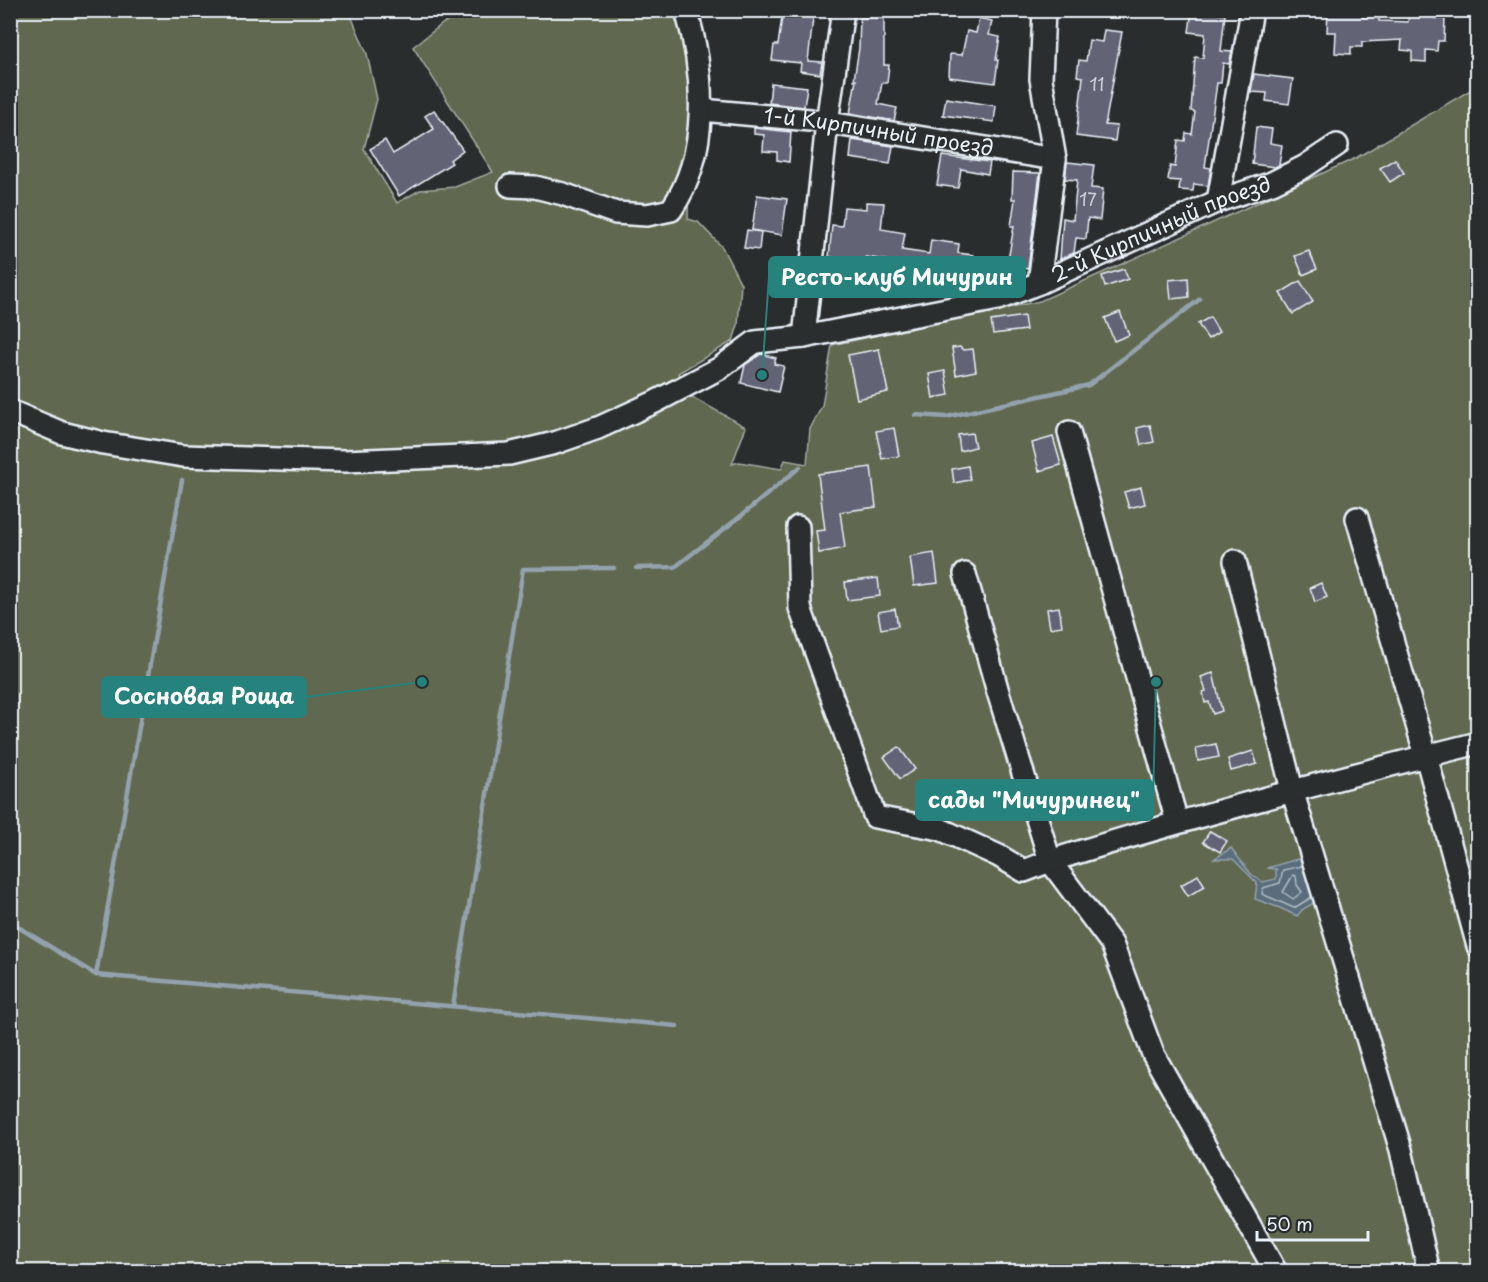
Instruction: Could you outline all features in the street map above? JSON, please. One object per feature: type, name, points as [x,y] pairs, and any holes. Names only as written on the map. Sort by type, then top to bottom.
[{"type":"street","points":[[510,186],[535,187],[563,194],[616,213],[647,215],[671,210],[681,196],[697,145],[702,110],[695,40],[686,10]]},
{"type":"street","points":[[804,337],[827,123],[843,10]]},
{"type":"street","points":[[1039,283],[1055,159],[1041,79],[1044,10]]},
{"type":"street","points":[[1218,201],[1252,10]]},
{"type":"street","name":"1-й Кирпичный проезд","points":[[702,110],[827,123],[1055,159]]},
{"type":"street","name":"2-й Кирпичный проезд","points":[[10,411],[62,433],[103,443],[183,456],[345,461],[509,454],[555,443],[598,428],[655,402],[720,368],[755,342],[804,337],[998,299],[1039,283],[1218,201],[1272,183],[1304,167],[1337,145]]},
{"type":"street","points":[[1069,432],[1177,822]]},
{"type":"street","points":[[1358,518],[1478,946]]},
{"type":"street","points":[[798,527],[800,608],[875,817],[940,829],[999,856],[1023,871],[1177,822],[1478,743]]},
{"type":"street","points":[[1235,561],[1292,790],[1401,1150],[1429,1272]]},
{"type":"street","points":[[965,574],[998,692],[1050,861],[1112,944],[1153,1054],[1276,1272]]},
{"type":"green space","points":[[10,11],[349,11],[367,54],[377,99],[364,149],[397,203],[420,190],[455,187],[493,172],[413,47],[445,22],[475,15],[495,14],[496,11],[675,11],[681,24],[691,62],[688,219],[698,222],[722,247],[741,284],[738,325],[733,341],[678,373],[690,396],[746,427],[732,464],[739,462],[781,469],[785,460],[807,464],[810,429],[822,406],[832,345],[1040,301],[1356,158],[1477,86],[1477,1271],[11,1271]]},
{"type":"water","points":[[1231,848],[1251,874],[1263,882],[1276,879],[1276,869],[1267,868],[1301,858],[1311,863],[1319,900],[1303,909],[1297,916],[1255,899],[1257,883],[1233,859],[1214,859]]},
{"type":"building","points":[[783,10],[814,10],[808,61],[822,62],[820,74],[800,71],[801,63],[772,60],[774,45],[778,45]]},
{"type":"building","points":[[1192,10],[1225,14],[1221,51],[1232,52],[1229,64],[1223,63],[1221,83],[1217,83],[1205,167],[1211,168],[1208,186],[1194,184],[1193,191],[1179,190],[1180,181],[1168,180],[1170,166],[1175,167],[1178,140],[1185,141],[1186,133],[1192,134],[1195,112],[1191,111],[1195,57],[1203,58],[1205,34],[1189,32]]},
{"type":"building","points":[[1328,10],[1363,10],[1363,17],[1379,17],[1379,21],[1408,22],[1409,11],[1435,12],[1434,18],[1445,19],[1444,41],[1438,41],[1437,51],[1426,50],[1426,62],[1412,61],[1412,51],[1401,50],[1402,40],[1362,42],[1362,47],[1351,47],[1351,54],[1335,53],[1336,32],[1327,32]]},
{"type":"building","points":[[860,18],[884,18],[884,65],[889,65],[887,83],[882,83],[878,104],[897,108],[894,121],[850,113],[856,80],[854,80],[859,48]]},
{"type":"building","points":[[979,18],[992,21],[989,35],[1000,37],[995,83],[949,77],[950,54],[962,55],[967,31],[976,33]]},
{"type":"building","points":[[1104,30],[1122,32],[1105,125],[1117,126],[1115,141],[1076,136],[1083,77],[1077,76],[1079,60],[1086,61],[1089,40],[1102,42]]},
{"type":"building","points":[[1254,74],[1293,79],[1289,104],[1266,101],[1267,93],[1251,92]]},
{"type":"building","points":[[771,83],[807,87],[804,107],[769,103]]},
{"type":"building","points":[[946,98],[996,106],[994,122],[943,115]]},
{"type":"building","points":[[434,110],[463,150],[450,160],[452,163],[399,196],[370,149],[385,140],[393,154],[434,129],[425,116]]},
{"type":"building","points":[[1256,127],[1272,129],[1270,143],[1282,145],[1279,165],[1275,167],[1252,164]]},
{"type":"building","points":[[754,128],[791,132],[789,162],[777,160],[777,152],[763,151],[764,135],[754,134]]},
{"type":"building","points":[[852,140],[893,146],[890,164],[850,158]]},
{"type":"building","points":[[942,156],[990,162],[988,174],[961,169],[958,188],[937,185]]},
{"type":"building","points":[[1395,159],[1404,173],[1390,182],[1380,168]]},
{"type":"building","points":[[1067,162],[1094,165],[1091,188],[1103,189],[1100,220],[1088,218],[1086,239],[1076,238],[1074,253],[1060,259],[1063,218],[1073,220],[1077,180],[1065,179]]},
{"type":"building","points":[[1013,172],[1040,173],[1028,269],[1007,266],[1014,226],[1011,226],[1015,199],[1012,199]]},
{"type":"building","points":[[757,195],[787,199],[782,235],[752,230]]},
{"type":"building","points":[[866,202],[884,203],[881,229],[905,233],[902,250],[929,254],[931,240],[959,244],[958,253],[973,255],[969,279],[920,272],[920,266],[866,257],[866,261],[829,257],[832,225],[842,226],[844,207],[866,209]]},
{"type":"building","points":[[747,230],[761,232],[759,250],[744,248]]},
{"type":"building","points":[[1309,251],[1317,269],[1303,275],[1295,256]]},
{"type":"building","points":[[1124,269],[1128,279],[1105,287],[1102,276]]},
{"type":"building","points":[[1188,278],[1189,297],[1171,299],[1169,280]]},
{"type":"building","points":[[1300,281],[1313,302],[1293,314],[1280,293]]},
{"type":"building","points":[[1120,312],[1129,335],[1114,341],[1105,318]]},
{"type":"building","points":[[1024,316],[1026,330],[993,334],[991,321]]},
{"type":"building","points":[[1210,317],[1219,332],[1208,339],[1198,324]]},
{"type":"building","points":[[960,347],[963,350],[973,349],[976,371],[956,375],[952,348]]},
{"type":"building","points":[[879,349],[888,392],[857,399],[848,355]]},
{"type":"building","points":[[761,354],[776,358],[774,364],[784,366],[778,392],[741,383],[745,365]]},
{"type":"building","points":[[945,371],[949,395],[933,398],[929,374]]},
{"type":"building","points":[[1150,425],[1154,442],[1141,445],[1137,428]]},
{"type":"building","points":[[894,428],[899,456],[882,459],[876,431]]},
{"type":"building","points":[[972,433],[975,447],[960,451],[958,435]]},
{"type":"building","points":[[1053,437],[1061,465],[1039,471],[1032,443]]},
{"type":"building","points":[[968,466],[970,480],[954,483],[952,469]]},
{"type":"building","points":[[871,467],[876,507],[840,512],[845,548],[819,553],[816,531],[825,530],[818,474]]},
{"type":"building","points":[[1141,487],[1145,504],[1129,508],[1124,492]]},
{"type":"building","points":[[934,553],[938,583],[914,586],[910,557]]},
{"type":"building","points":[[878,578],[880,596],[847,600],[845,582]]},
{"type":"building","points":[[1321,583],[1327,597],[1315,602],[1310,588]]},
{"type":"building","points":[[1059,607],[1062,626],[1050,628],[1047,609]]},
{"type":"building","points":[[895,609],[898,626],[881,629],[878,612]]},
{"type":"building","points":[[1213,673],[1222,711],[1213,714],[1209,702],[1205,703],[1203,692],[1206,691],[1201,677]]},
{"type":"building","points":[[1216,744],[1219,757],[1198,761],[1196,748]]},
{"type":"building","points":[[899,747],[915,769],[900,779],[884,757]]},
{"type":"building","points":[[1253,751],[1257,764],[1231,771],[1228,759]]},
{"type":"building","points":[[1210,831],[1227,841],[1220,852],[1203,842]]},
{"type":"building","points":[[1198,875],[1205,886],[1188,896],[1181,885]]},
{"type":"waterway","points":[[916,415],[946,417],[1089,385],[1200,299]]},
{"type":"waterway","points":[[636,568],[675,567],[800,467]]},
{"type":"waterway","points":[[96,975],[182,480]]},
{"type":"waterway","points":[[453,1006],[523,569],[614,568]]},
{"type":"waterway","points":[[10,922],[96,975],[677,1026]]},
{"type":"place","name":"Ресто-клуб Мичурин","points":[[762,375]]},
{"type":"place","name":"Сосновая Роща","points":[[422,682]]},
{"type":"place","name":"сады \"Мичуринец\"","points":[[1156,682]]}]
